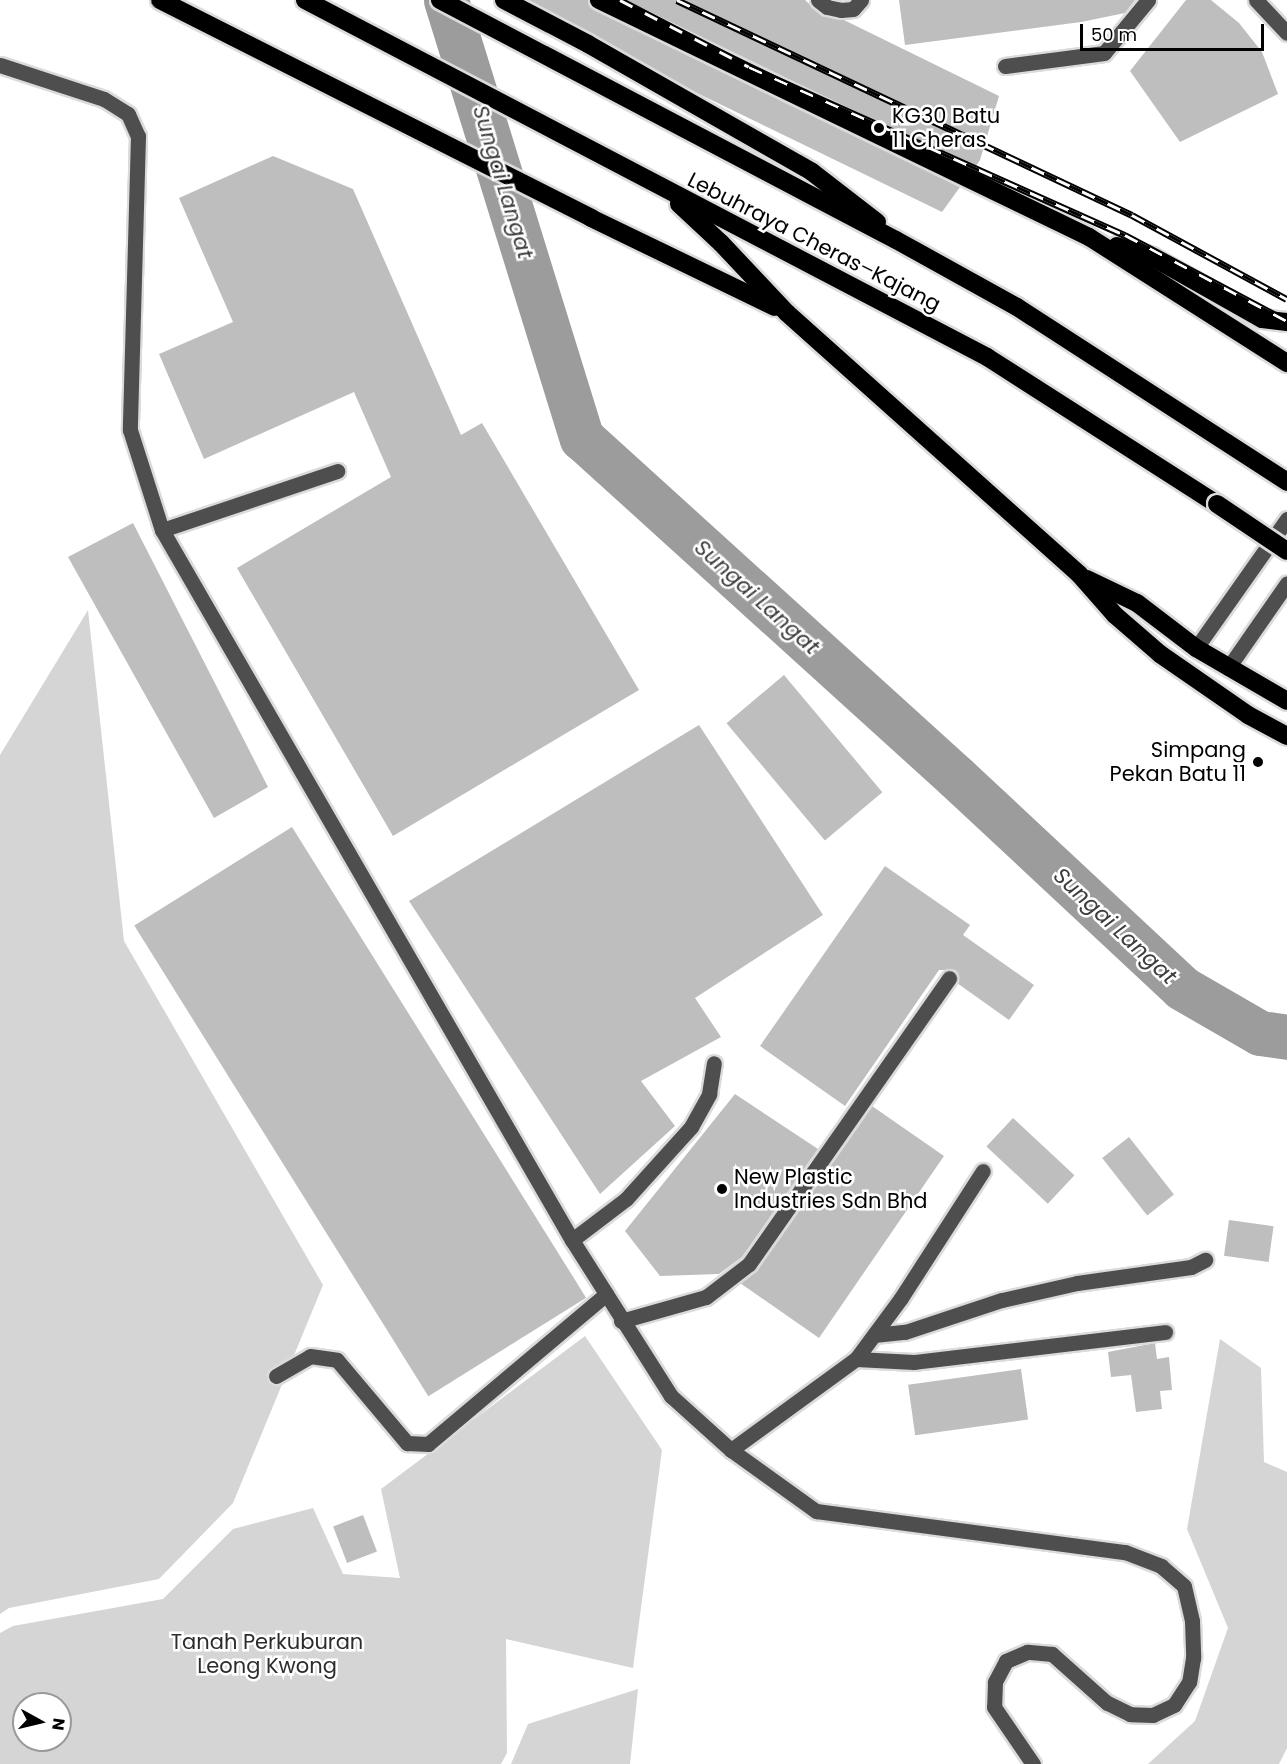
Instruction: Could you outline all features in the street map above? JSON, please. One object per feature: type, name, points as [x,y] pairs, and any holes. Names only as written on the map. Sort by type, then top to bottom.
[{"type":"highway","points":[[160,0],[591,218],[786,313]]},
{"type":"highway","name":"Lebuhraya Cheras–Kajang","points":[[304,0],[987,357],[1287,551]]},
{"type":"highway","name":"Lebuhraya Cheras–Kajang","points":[[440,0],[897,240],[1017,307],[1287,482]]},
{"type":"highway","points":[[504,0],[588,44],[812,172],[859,206],[897,240]]},
{"type":"highway","points":[[599,0],[1089,237],[1287,363]]},
{"type":"highway","points":[[660,187],[721,243],[786,313],[1079,574],[1115,615],[1160,654],[1248,715],[1287,736]]},
{"type":"highway","points":[[1089,237],[1152,258],[1262,319],[1287,322]]},
{"type":"highway","points":[[1079,574],[1137,603],[1196,648],[1287,701]]},
{"type":"street","points":[[818,0],[826,7],[841,10],[853,9],[861,0]]},
{"type":"street","points":[[1005,66],[1104,53],[1148,0]]},
{"type":"street","points":[[1256,0],[1287,33]]},
{"type":"street","points":[[0,65],[104,99],[128,114],[138,136],[130,430],[162,530],[573,1240],[621,1321],[671,1396],[731,1450],[816,1511],[1125,1552],[1161,1566],[1184,1586],[1192,1621],[1192,1658],[1189,1682],[1174,1705],[1153,1715],[1130,1714],[1107,1702],[1052,1654],[1027,1652],[1005,1660],[995,1682],[994,1707],[1033,1764]]},
{"type":"street","points":[[162,530],[337,471]]},
{"type":"street","points":[[1196,648],[1287,519]]},
{"type":"street","points":[[1228,668],[1287,583]]},
{"type":"street","points":[[621,1321],[706,1297],[749,1264],[949,978]]},
{"type":"street","points":[[573,1240],[626,1199],[691,1127],[709,1094],[714,1063]]},
{"type":"street","points":[[731,1450],[856,1359],[901,1298],[983,1171]]},
{"type":"street","points":[[874,1335],[915,1330],[1002,1300],[1077,1283],[1191,1267],[1205,1260]]},
{"type":"street","points":[[276,1376],[310,1356],[337,1360],[407,1443],[428,1444],[606,1294]]},
{"type":"street","points":[[856,1359],[914,1362],[1166,1332]]},
{"type":"green space","points":[[88,610],[124,941],[323,1285],[233,1503],[159,1579],[9,1608],[0,1614],[0,755]]},
{"type":"green space","name":"Tanah Perkuburan Leong Kwong","points":[[585,1336],[662,1450],[633,1668],[506,1639],[507,1753],[501,1764],[0,1764],[0,1633],[13,1626],[163,1599],[233,1529],[313,1508],[343,1574],[400,1578],[381,1489]]},
{"type":"green space","points":[[1220,1339],[1261,1368],[1264,1462],[1287,1472],[1287,1748],[1279,1764],[1148,1764],[1195,1721],[1228,1628],[1187,1529]]},
{"type":"green space","points":[[638,1689],[630,1764],[511,1764],[528,1724]]},
{"type":"building","points":[[528,0],[588,0],[594,10],[960,187],[942,212],[695,92]]},
{"type":"building","points":[[625,0],[805,0],[821,15],[844,20],[999,96],[980,160],[974,169]]},
{"type":"building","points":[[899,0],[1135,0],[1125,13],[1081,22],[905,45]]},
{"type":"building","points":[[1186,0],[1211,0],[1239,23],[1262,52],[1278,94],[1180,142],[1130,71]]},
{"type":"building","points":[[273,156],[353,189],[461,435],[482,423],[639,690],[393,836],[237,568],[391,477],[354,392],[204,459],[159,354],[233,322],[179,198]]},
{"type":"building","points":[[133,523],[268,787],[214,818],[68,557]]},
{"type":"building","points":[[784,675],[882,792],[825,840],[727,723]]},
{"type":"building","points":[[699,725],[823,915],[695,998],[721,1037],[641,1081],[675,1126],[600,1194],[409,901]]},
{"type":"building","points":[[292,827],[586,1298],[428,1396],[134,926]]},
{"type":"building","points":[[885,866],[970,925],[963,935],[1034,985],[1009,1020],[957,983],[959,978],[955,970],[939,970],[845,1106],[760,1046]]},
{"type":"building","name":"New Plastic Industries Sdn Bhd","points":[[735,1094],[818,1149],[742,1257],[719,1274],[660,1276],[625,1231]]},
{"type":"building","points":[[872,1106],[944,1156],[819,1338],[740,1283],[757,1270]]},
{"type":"building","points":[[1013,1118],[1074,1175],[1048,1204],[986,1147]]},
{"type":"building","points":[[1129,1137],[1174,1195],[1147,1215],[1102,1158]]},
{"type":"building","points":[[1229,1220],[1274,1226],[1269,1262],[1224,1256]]},
{"type":"building","points":[[1155,1343],[1157,1359],[1169,1357],[1172,1390],[1160,1391],[1162,1409],[1136,1412],[1131,1375],[1111,1377],[1108,1352]]},
{"type":"building","points":[[1021,1369],[1028,1420],[915,1435],[908,1385]]},
{"type":"building","points":[[363,1515],[377,1551],[347,1563],[333,1526]]},
{"type":"waterway","name":"Sungai Langat","points":[[446,0],[582,438],[956,777],[1182,988],[1260,1033],[1287,1037]]},
{"type":"railway","points":[[620,0],[749,67],[1125,235],[1287,321]]},
{"type":"railway","points":[[677,0],[1132,215],[1287,299]]},
{"type":"place","name":"KG30 Batu 11 Cheras","points":[[879,128]]},
{"type":"place","name":"Simpang Pekan Batu 11","points":[[1258,762]]},
{"type":"place","name":"New Plastic Industries Sdn Bhd","points":[[722,1189]]}]
